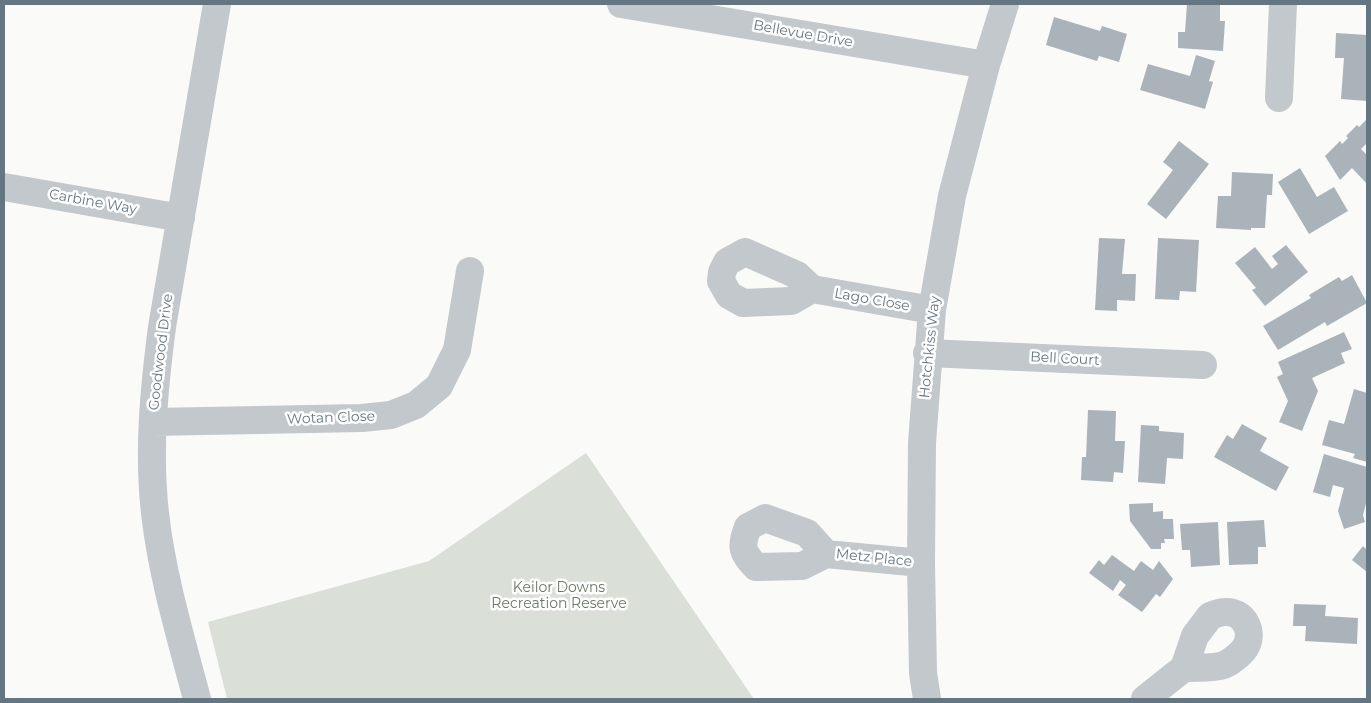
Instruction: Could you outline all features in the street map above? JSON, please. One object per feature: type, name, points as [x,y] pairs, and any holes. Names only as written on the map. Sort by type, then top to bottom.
[{"type":"street","name":"Goodwood Drive","points":[[197,699],[170,596],[159,542],[152,467],[153,422],[156,373],[162,327],[217,4]]},
{"type":"street","name":"Bellevue Drive","points":[[621,4],[986,65]]},
{"type":"street","name":"Hotchkiss Way","points":[[926,699],[923,672],[921,563],[922,443],[927,353],[932,310],[952,196],[986,65],[1005,4]]},
{"type":"street","points":[[1279,98],[1283,4]]},
{"type":"street","name":"Carbine Way","points":[[4,187],[181,218]]},
{"type":"street","name":"Wotan Close","points":[[153,422],[362,418],[391,415],[416,405],[439,386],[457,350],[470,271]]},
{"type":"street","name":"Lago Close","points":[[812,289],[932,310]]},
{"type":"street","name":"Bell Court","points":[[927,353],[1203,365]]},
{"type":"street","name":"Metz Place","points":[[826,554],[921,563]]},
{"type":"street","points":[[1145,699],[1184,668]]},
{"type":"green space","name":"Keilor Downs Recreation Reserve","points":[[586,453],[754,699],[227,699],[208,622],[429,561]]},
{"type":"building","points":[[1187,4],[1220,4],[1220,21],[1225,21],[1223,51],[1178,48],[1178,32],[1185,32]]},
{"type":"building","points":[[1054,17],[1100,31],[1102,26],[1127,34],[1119,62],[1099,56],[1097,61],[1046,45]]},
{"type":"building","points":[[1336,33],[1367,35],[1367,101],[1341,99],[1344,58],[1335,58]]},
{"type":"building","points":[[1196,55],[1215,61],[1209,81],[1213,82],[1205,109],[1140,90],[1148,64],[1190,76]]},
{"type":"building","points":[[1367,119],[1367,143],[1361,149],[1367,155],[1367,184],[1352,168],[1340,180],[1325,156],[1340,141],[1342,144],[1348,138],[1346,136],[1357,125],[1359,127]]},
{"type":"building","points":[[1179,141],[1209,164],[1166,219],[1147,204],[1173,170],[1163,162]]},
{"type":"building","points":[[1300,168],[1317,197],[1334,187],[1348,211],[1309,234],[1278,182]]},
{"type":"building","points":[[1232,172],[1273,174],[1272,195],[1267,195],[1265,228],[1251,228],[1251,230],[1216,228],[1218,196],[1231,196]]},
{"type":"building","points":[[1099,238],[1125,239],[1122,274],[1136,274],[1135,301],[1117,300],[1117,311],[1095,310]]},
{"type":"building","points":[[1158,238],[1199,240],[1196,292],[1180,291],[1179,300],[1155,299]]},
{"type":"building","points":[[1286,245],[1308,272],[1265,306],[1252,290],[1256,288],[1235,263],[1255,247],[1272,269],[1278,264],[1272,256]]},
{"type":"building","points":[[1352,275],[1367,303],[1327,326],[1325,322],[1278,350],[1263,326],[1311,298],[1309,295],[1339,277],[1342,281]]},
{"type":"building","points":[[1344,332],[1352,349],[1341,353],[1345,363],[1312,378],[1318,391],[1302,431],[1279,422],[1288,401],[1277,377],[1283,374],[1278,362]]},
{"type":"building","points":[[1354,389],[1367,393],[1367,462],[1353,458],[1355,454],[1322,445],[1329,420],[1344,424]]},
{"type":"building","points":[[1088,410],[1116,411],[1115,441],[1125,441],[1123,473],[1114,472],[1113,482],[1081,480],[1082,457],[1086,457]]},
{"type":"building","points":[[1242,424],[1267,438],[1260,451],[1289,467],[1276,491],[1214,457],[1227,435],[1233,439]]},
{"type":"building","points":[[1141,425],[1159,426],[1159,431],[1184,433],[1183,459],[1167,458],[1165,484],[1138,482]]},
{"type":"building","points":[[1324,454],[1367,467],[1367,500],[1363,515],[1365,522],[1344,529],[1338,511],[1344,488],[1333,485],[1330,497],[1313,492]]},
{"type":"building","points":[[1153,503],[1153,512],[1163,511],[1163,519],[1173,519],[1174,539],[1164,539],[1165,543],[1161,543],[1161,549],[1151,549],[1130,521],[1129,504]]},
{"type":"building","points":[[1264,520],[1266,547],[1258,547],[1258,564],[1229,565],[1227,522]]},
{"type":"building","points":[[1218,522],[1220,565],[1191,567],[1190,550],[1182,550],[1180,524]]},
{"type":"building","points":[[1363,546],[1367,550],[1367,572],[1352,560]]},
{"type":"building","points":[[1112,555],[1134,571],[1141,561],[1153,570],[1159,561],[1173,579],[1160,597],[1156,594],[1142,612],[1118,595],[1126,585],[1120,580],[1113,591],[1089,573],[1099,560],[1104,565]]},
{"type":"building","points":[[1294,604],[1326,605],[1325,616],[1358,618],[1357,644],[1305,641],[1306,626],[1293,626]]}]
